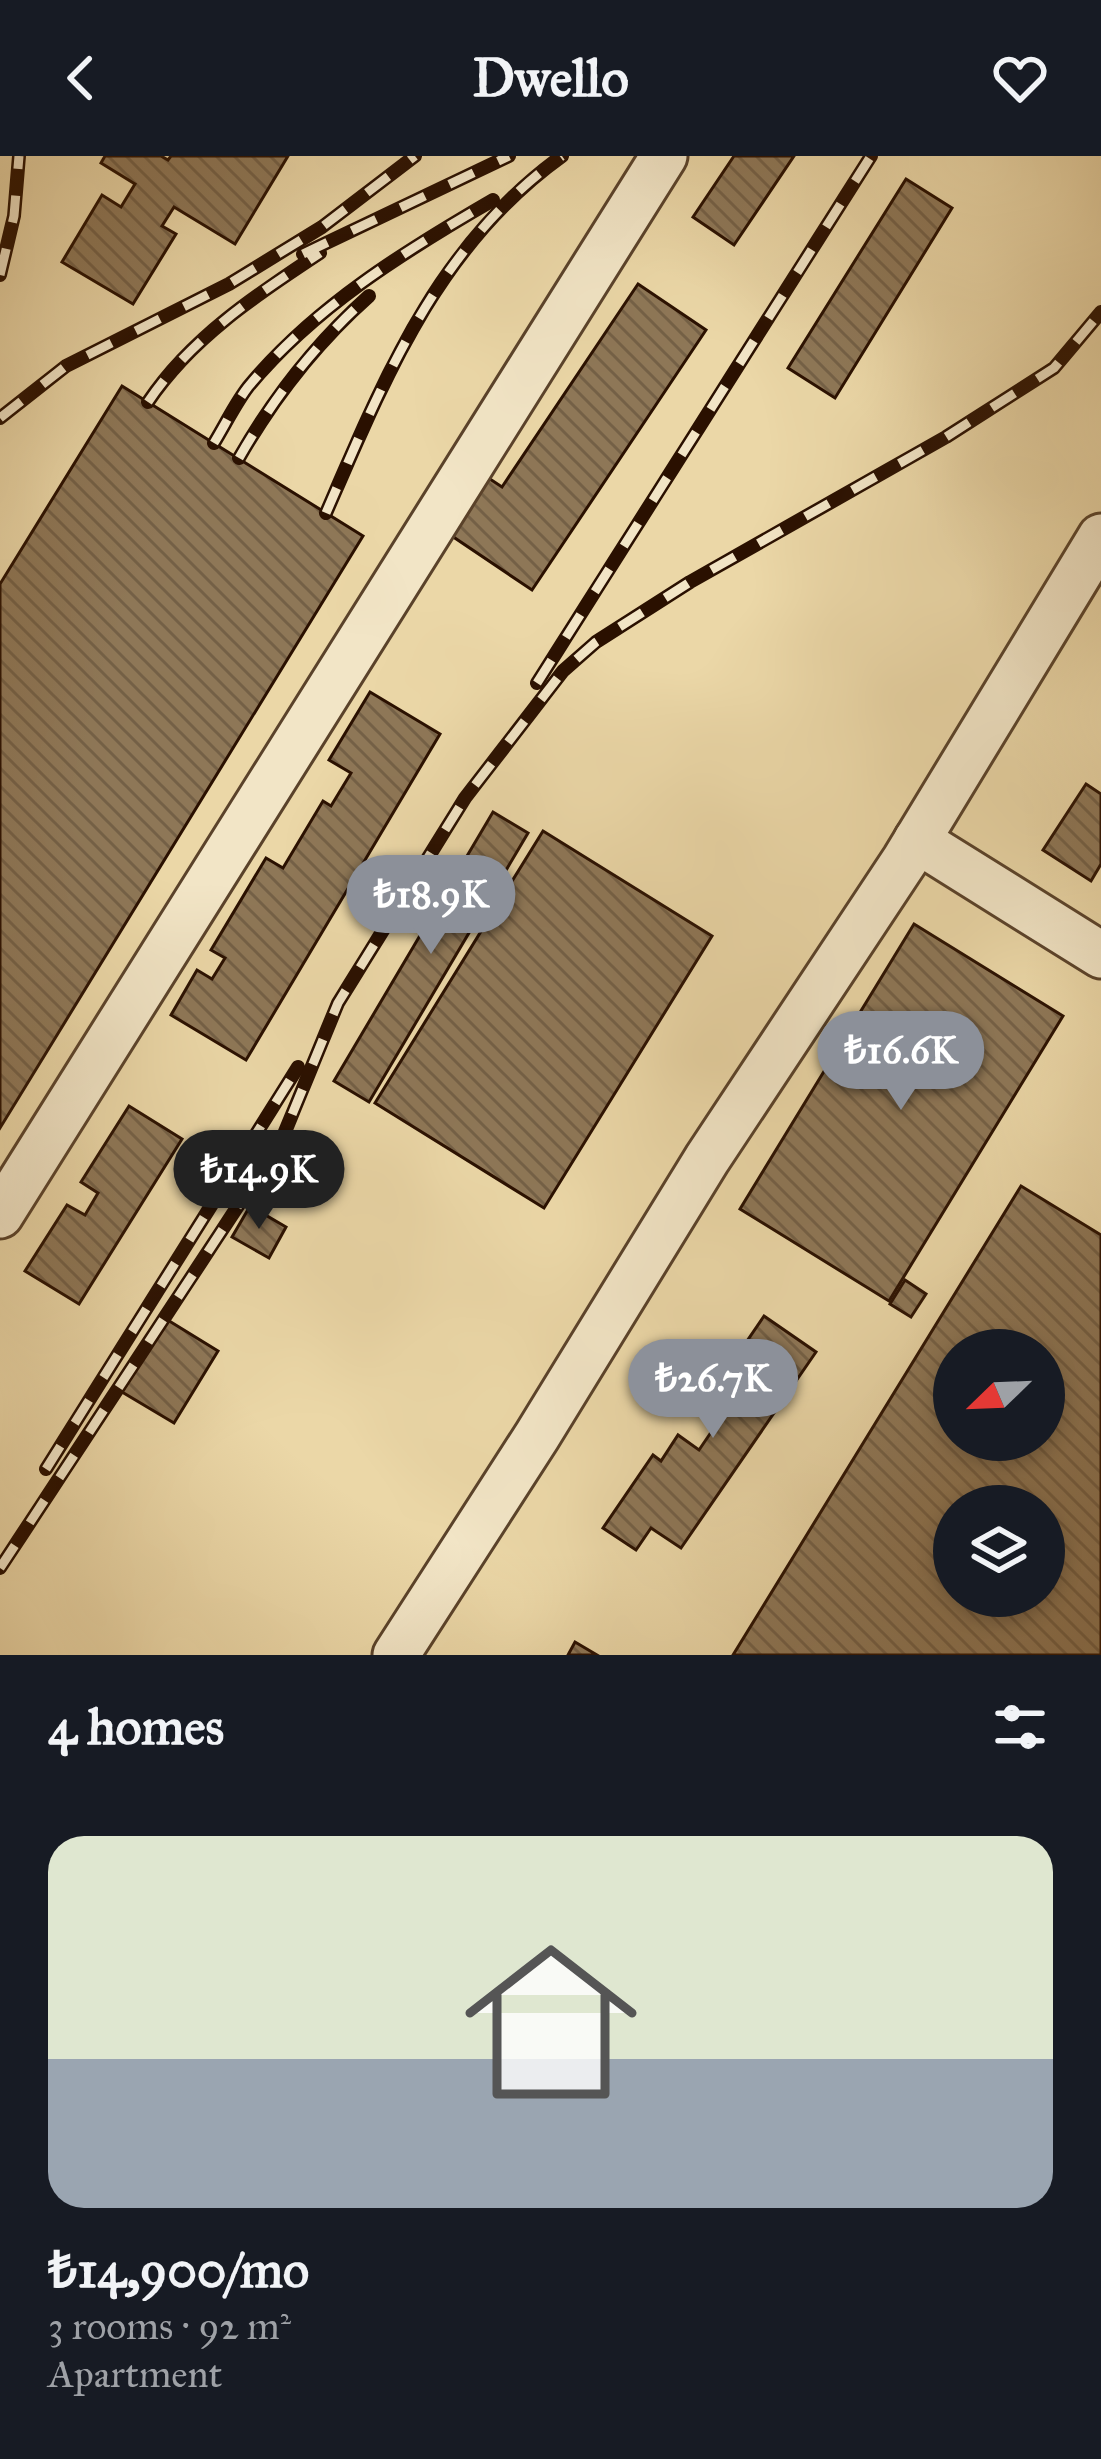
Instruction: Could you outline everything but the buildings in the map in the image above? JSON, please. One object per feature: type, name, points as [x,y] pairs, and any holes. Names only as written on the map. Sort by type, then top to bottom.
[{"type":"lane","points":[[0,1215],[664,156]]},
{"type":"lane","points":[[396,1655],[707,1159],[917,840],[1101,537]]},
{"type":"lane","points":[[917,840],[1101,955]]},
{"type":"railway","points":[[0,275],[14,216],[19,156]]},
{"type":"railway","points":[[0,418],[66,366],[229,284],[322,227],[415,156]]},
{"type":"railway","points":[[303,254],[509,156]]},
{"type":"railway","points":[[326,513],[394,364],[448,272],[519,191],[562,156]]},
{"type":"railway","points":[[537,683],[871,156]]},
{"type":"railway","points":[[214,443],[248,387],[302,331],[394,260],[493,200]]},
{"type":"railway","points":[[148,402],[204,338],[320,253]]},
{"type":"railway","points":[[239,458],[297,372],[369,296]]},
{"type":"railway","points":[[0,1568],[282,1139],[338,1003],[465,798],[563,671],[596,642],[690,582],[946,437],[1054,368],[1101,312]]},
{"type":"railway","points":[[46,1469],[298,1067]]}]
